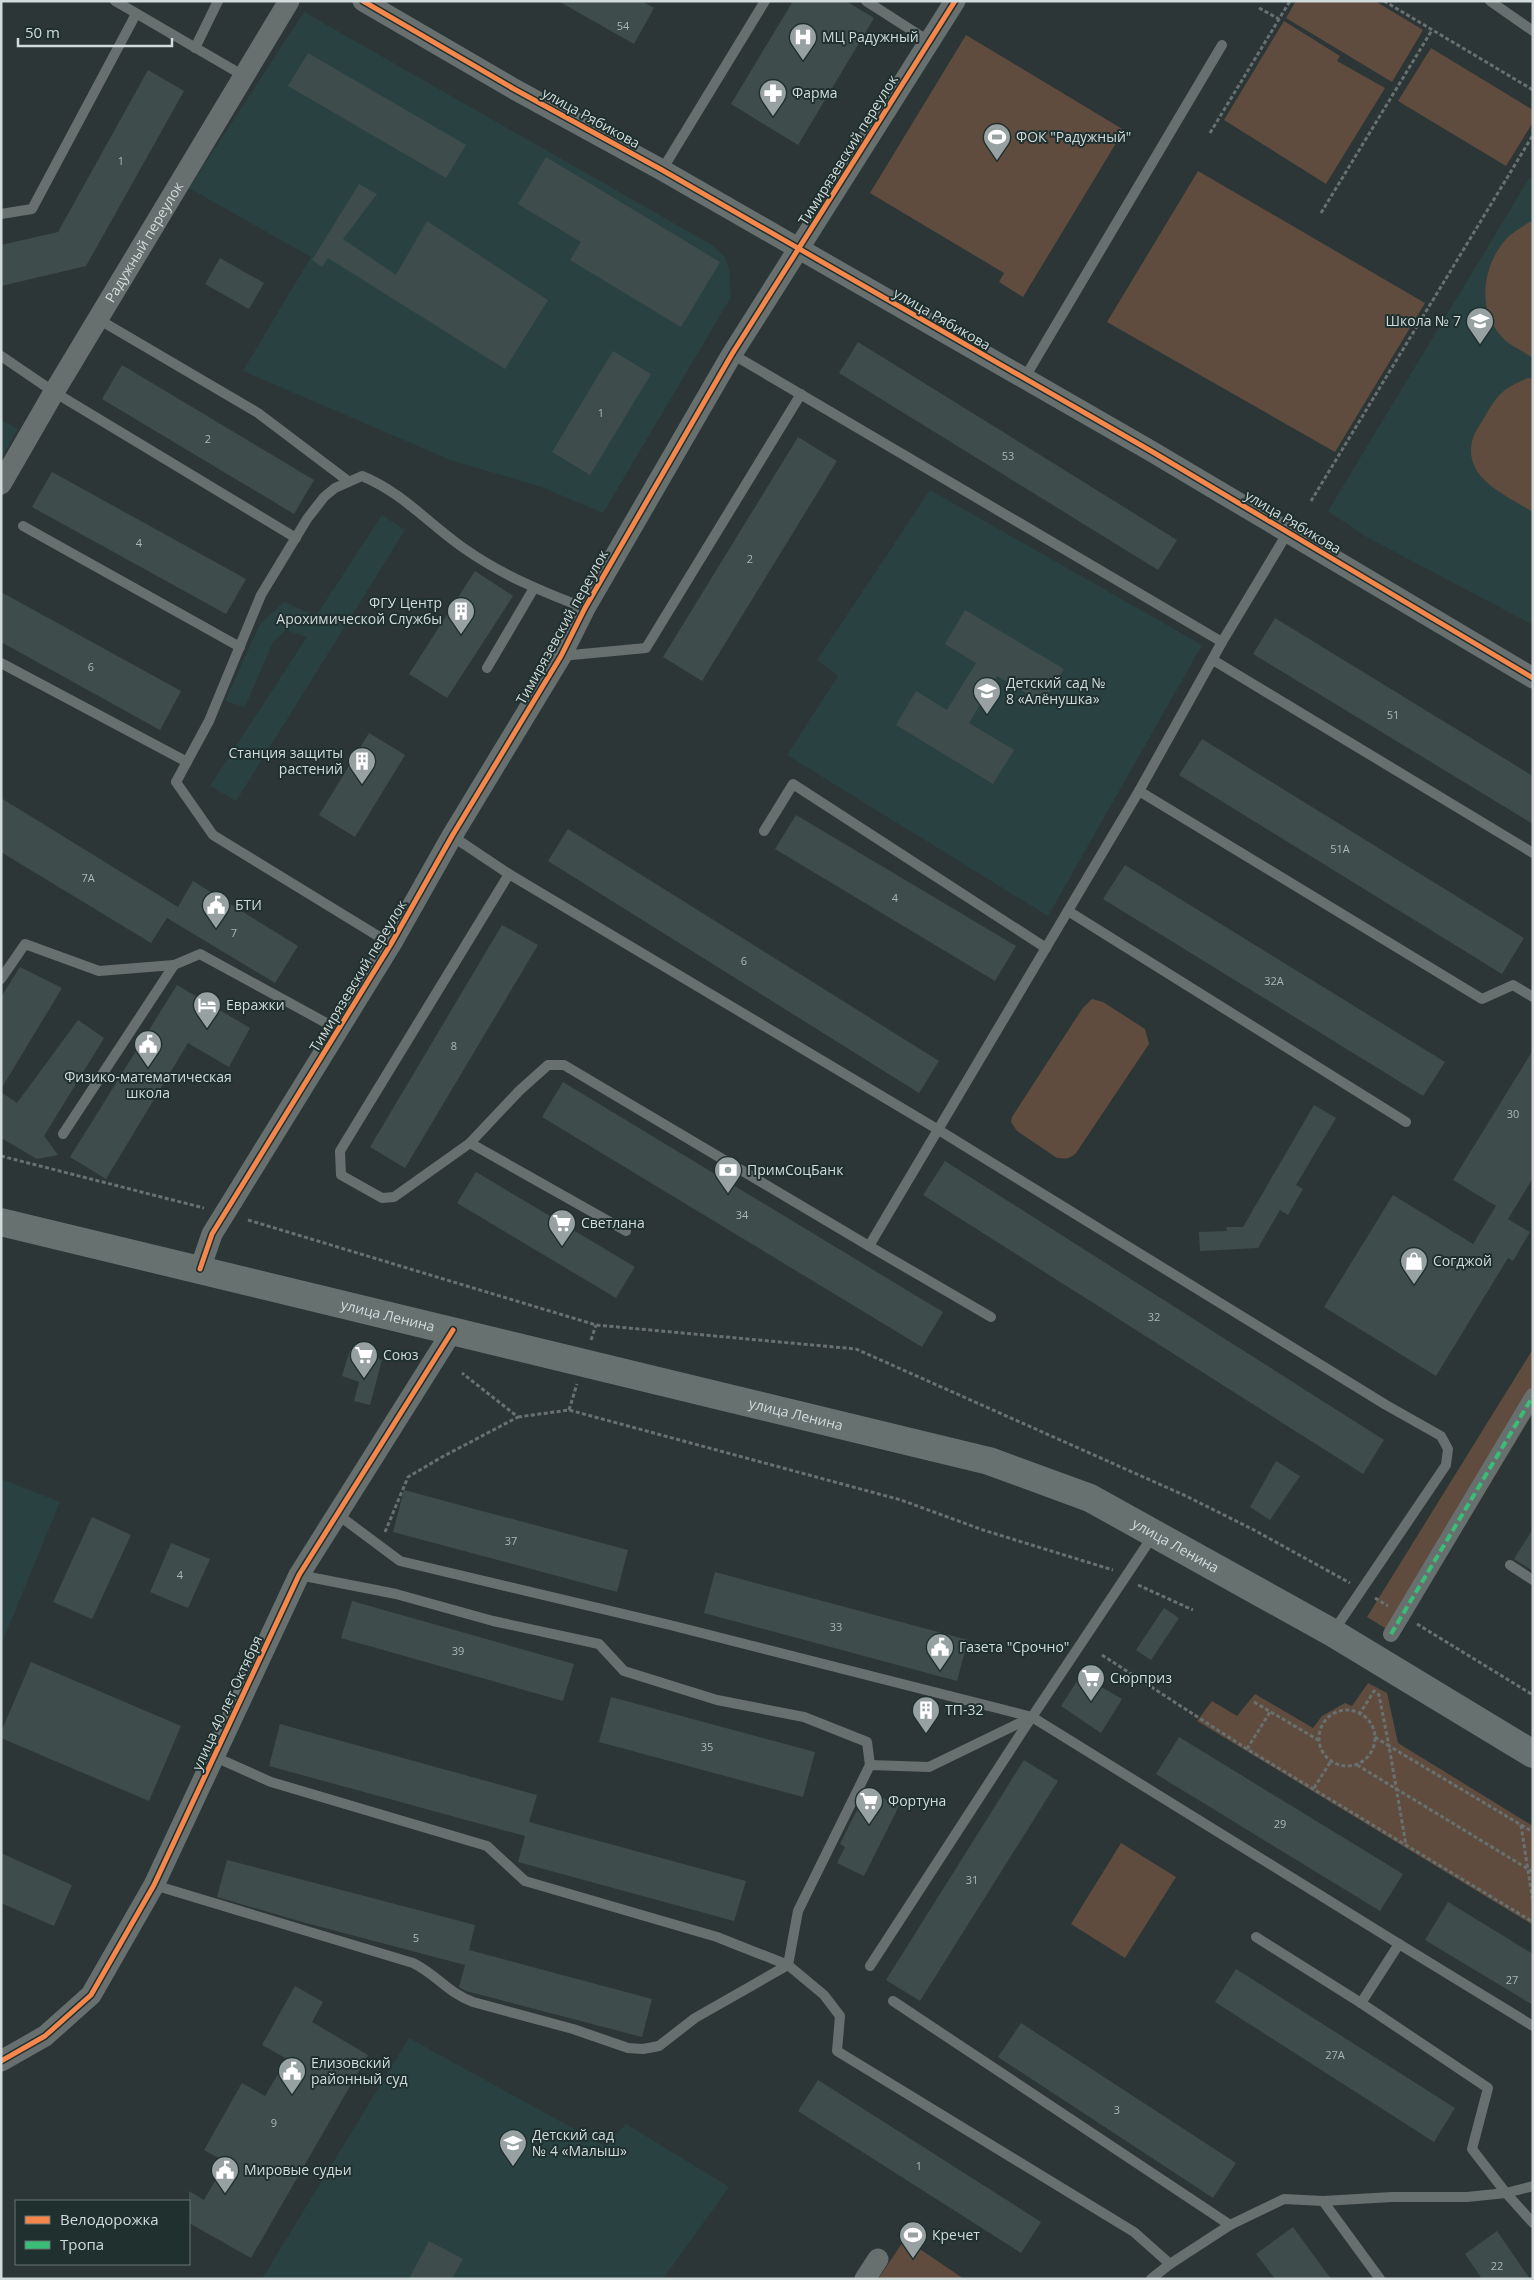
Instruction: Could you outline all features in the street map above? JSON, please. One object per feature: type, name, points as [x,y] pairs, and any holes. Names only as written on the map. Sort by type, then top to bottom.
[{"type":"main road","name":"улица Ленина","points":[[1,1222],[990,1461],[1090,1498],[1333,1633],[1533,1754]]},
{"type":"street","name":"Радужный переулок","points":[[1,484],[54,392],[289,1]]},
{"type":"street","name":"улица Рябикова","points":[[363,1],[514,89],[662,170],[1024,379],[1288,532],[1533,678]]},
{"type":"street","name":"Тимирязевский переулок","points":[[200,1269],[212,1234],[391,944],[452,836],[561,656],[585,608],[732,354],[955,1]]},
{"type":"street","name":"улица 40 лет Октября","points":[[1,2061],[46,2036],[92,1995],[154,1885],[299,1575],[453,1330]]},
{"type":"street","points":[[1390,1634],[1533,1396]]},
{"type":"street","points":[[865,2279],[878,2259]]},
{"type":"lane","points":[[114,1],[244,76]]},
{"type":"lane","points":[[195,48],[218,1]]},
{"type":"lane","points":[[662,170],[766,1]]},
{"type":"lane","points":[[866,1],[930,42]]},
{"type":"lane","points":[[1490,1],[1533,31]]},
{"type":"lane","points":[[1,214],[32,209],[136,14]]},
{"type":"lane","points":[[1024,379],[1222,45]]},
{"type":"lane","points":[[98,320],[258,413],[348,481]]},
{"type":"lane","points":[[732,354],[1222,642]]},
{"type":"lane","points":[[1,356],[54,392],[296,538]]},
{"type":"lane","points":[[561,656],[646,648],[801,394]]},
{"type":"lane","points":[[391,944],[213,835],[176,782],[209,721],[261,595],[324,497],[348,481],[362,476],[377,482],[399,496],[465,549],[534,588],[585,608]]},
{"type":"lane","points":[[23,526],[240,647]]},
{"type":"lane","points":[[869,1246],[1140,790],[1222,642],[1288,532]]},
{"type":"lane","points":[[487,668],[534,588]]},
{"type":"lane","points":[[1213,660],[1533,853]]},
{"type":"lane","points":[[1,663],[187,762]]},
{"type":"lane","points":[[764,831],[793,784],[1046,948]]},
{"type":"lane","points":[[1140,790],[1482,999],[1513,985],[1533,997]]},
{"type":"lane","points":[[452,836],[509,874],[937,1129],[1386,1405],[1441,1436],[1448,1449],[1446,1464],[1333,1633]]},
{"type":"lane","points":[[509,874],[340,1151],[342,1175],[382,1198],[394,1197],[470,1143],[519,1091],[548,1065],[564,1064],[869,1246],[991,1316]]},
{"type":"lane","points":[[1068,911],[1406,1122]]},
{"type":"lane","points":[[1,979],[25,944],[99,971],[174,965],[200,954],[338,1030]]},
{"type":"lane","points":[[63,1134],[174,965]]},
{"type":"lane","points":[[470,1143],[626,1231]]},
{"type":"lane","points":[[337,1514],[400,1561],[670,1626],[1032,1717],[1533,2026]]},
{"type":"lane","points":[[870,1966],[1154,1533]]},
{"type":"lane","points":[[1510,1565],[1533,1580]]},
{"type":"lane","points":[[154,1885],[413,1963],[425,1969],[458,1996],[573,2029],[628,2048],[643,2049],[659,2046],[695,2018],[788,1965],[798,1911],[870,1765],[867,1742],[804,1717],[716,1700],[624,1671],[599,1644],[493,1622],[396,1594],[299,1575]]},
{"type":"lane","points":[[870,1765],[929,1767],[1032,1717]]},
{"type":"lane","points":[[215,1757],[272,1782],[487,1846],[525,1881],[717,1937],[788,1965],[824,1995],[840,2016],[837,2051],[1134,2232],[1170,2264]]},
{"type":"lane","points":[[1256,1937],[1361,2003],[1488,2088],[1472,2149],[1506,2193],[1533,2223]]},
{"type":"lane","points":[[1361,2003],[1399,1944]]},
{"type":"lane","points":[[893,2001],[1230,2225]]},
{"type":"lane","points":[[1151,2279],[1170,2264],[1230,2225],[1284,2199],[1323,2201],[1392,2197],[1466,2197],[1506,2193],[1533,2186]]},
{"type":"lane","points":[[1323,2201],[1380,2279]]},
{"type":"path","points":[[1210,133],[1290,1]]},
{"type":"path","points":[[1384,1],[1533,90]]},
{"type":"path","points":[[1259,8],[1279,19]]},
{"type":"path","points":[[1321,213],[1432,30]]},
{"type":"path","points":[[1311,501],[1533,134]]},
{"type":"path","points":[[1,1156],[213,1210]]},
{"type":"path","points":[[590,1341],[596,1325]]},
{"type":"path","points":[[462,1373],[518,1417]]},
{"type":"path","points":[[569,1410],[578,1380]]},
{"type":"path","points":[[379,1546],[408,1477],[518,1417],[569,1410],[901,1500],[983,1530],[1111,1569],[1124,1579],[1193,1610]]},
{"type":"path","points":[[1102,1656],[1247,1748],[1533,1922]]},
{"type":"path","points":[[1360,1715],[1374,1691],[1380,1694],[1406,1845]]},
{"type":"path","points":[[1254,1702],[1320,1742]]},
{"type":"path","points":[[1357,1765],[1371,1751],[1375,1744],[1375,1737],[1370,1723],[1360,1715],[1346,1710],[1328,1716],[1319,1732],[1320,1742],[1325,1754],[1331,1761],[1343,1766],[1357,1765],[1533,1872]]},
{"type":"path","points":[[1247,1748],[1270,1712]]},
{"type":"path","points":[[1375,1737],[1533,1832]]},
{"type":"path","points":[[1314,1788],[1331,1761]]},
{"type":"path","points":[[1521,1825],[1533,1903]]},
{"type":"shaded area","points":[[1296,1],[1375,1],[1423,30],[1392,82],[1286,18]]},
{"type":"shaded area","points":[[304,12],[712,245],[725,257],[729,270],[731,297],[603,513],[539,486],[453,461],[243,371],[311,257],[189,188]]},
{"type":"shaded area","points":[[1284,21],[1340,56],[1337,61],[1385,88],[1326,184],[1224,120]]},
{"type":"shaded area","name":"ФОК \"Радужный\"","points":[[966,35],[1124,130],[1023,297],[999,282],[1004,273],[870,193]]},
{"type":"shaded area","points":[[1431,48],[1533,110],[1533,122],[1506,166],[1398,101]]},
{"type":"shaded area","points":[[1198,171],[1425,303],[1335,452],[1107,322]]},
{"type":"shaded area","name":"Школа № 7","points":[[1530,177],[1533,179],[1533,625],[1365,536],[1328,511]]},
{"type":"shaded area","points":[[1529,222],[1533,222],[1533,358],[1501,336],[1493,325],[1488,313],[1486,300],[1486,286],[1492,260],[1507,238]]},
{"type":"shaded area","points":[[1528,378],[1533,379],[1533,512],[1488,484],[1474,464],[1471,452],[1475,433],[1497,398],[1506,389]]},
{"type":"shaded area","points":[[1,420],[18,429],[1,458]]},
{"type":"shaded area","name":"Детский сад № 8 «Алёнушка»","points":[[930,490],[1202,645],[1048,916],[787,755],[838,676],[817,660]]},
{"type":"shaded area","points":[[382,515],[405,530],[236,801],[210,786],[307,637],[286,630],[273,642],[245,707],[225,701],[260,624],[284,602],[316,616]]},
{"type":"shaded area","points":[[1092,999],[1103,1002],[1145,1029],[1149,1044],[1076,1153],[1068,1158],[1057,1158],[1017,1131],[1011,1122],[1012,1117],[1082,1009]]},
{"type":"shaded area","points":[[1533,1349],[1533,1413],[1398,1636],[1367,1617]]},
{"type":"shaded area","points":[[1,1479],[60,1502],[1,1645]]},
{"type":"shaded area","points":[[1368,1683],[1387,1693],[1398,1743],[1533,1826],[1533,1925],[1197,1721],[1212,1701],[1237,1716],[1255,1694],[1313,1728],[1322,1716],[1345,1703],[1352,1706]]},
{"type":"shaded area","points":[[1121,1843],[1176,1877],[1125,1958],[1071,1924]]},
{"type":"shaded area","name":"Детский сад № 4 «Малыш»","points":[[409,2038],[605,2146],[626,2124],[729,2187],[663,2279],[262,2279]]},
{"type":"shaded area","name":"Кречет","points":[[905,2239],[964,2279],[878,2279]]},
{"type":"building","points":[[558,1],[642,1],[654,8],[634,44]]},
{"type":"building","name":"МЦ Радужный","points":[[793,1],[846,1],[874,18],[798,145],[731,104]]},
{"type":"building","points":[[308,53],[466,145],[446,178],[288,86]]},
{"type":"building","points":[[148,70],[184,91],[86,266],[1,286],[1,245],[58,232]]},
{"type":"building","points":[[546,157],[720,262],[681,327],[570,260],[581,242],[518,204]]},
{"type":"building","points":[[359,184],[377,194],[343,239],[396,275],[427,221],[548,300],[505,369],[328,258],[322,267],[312,260]]},
{"type":"building","points":[[220,258],[264,283],[249,309],[205,284]]},
{"type":"building","points":[[858,342],[1177,540],[1158,570],[839,373]]},
{"type":"building","points":[[613,351],[651,374],[590,475],[552,452]]},
{"type":"building","points":[[122,365],[314,480],[294,514],[102,399]]},
{"type":"building","points":[[798,437],[837,461],[702,681],[663,657]]},
{"type":"building","points":[[52,472],[246,579],[226,614],[32,507]]},
{"type":"building","name":"ФГУ Центр Арохимической Службы","points":[[475,571],[513,596],[447,698],[409,674]]},
{"type":"building","points":[[1,592],[181,691],[160,730],[1,642]]},
{"type":"building","points":[[965,610],[1064,669],[1043,703],[997,676],[969,723],[1014,750],[993,784],[896,725],[916,691],[947,710],[976,663],[945,644]]},
{"type":"building","points":[[1275,618],[1533,776],[1533,824],[1253,654]]},
{"type":"building","name":"Станция защиты растений","points":[[369,733],[405,755],[355,837],[319,815]]},
{"type":"building","points":[[1202,739],[1524,938],[1502,974],[1179,775]]},
{"type":"building","points":[[1,798],[178,907],[193,881],[298,946],[275,983],[167,918],[151,943],[1,852]]},
{"type":"building","points":[[796,815],[1016,946],[995,981],[775,849]]},
{"type":"building","points":[[568,829],[939,1061],[919,1093],[548,861]]},
{"type":"building","points":[[1125,865],[1445,1062],[1423,1096],[1103,899]]},
{"type":"building","points":[[502,925],[538,945],[405,1168],[370,1147]]},
{"type":"building","points":[[20,967],[62,988],[1,1089],[1,997]]},
{"type":"building","points":[[177,985],[250,1028],[229,1067],[188,1043],[106,1179],[70,1157]]},
{"type":"building","points":[[78,1020],[104,1038],[44,1136],[58,1155],[37,1159],[1,1138],[1,1092],[17,1103]]},
{"type":"building","name":"Согджой","points":[[1533,1050],[1533,1178],[1508,1219],[1530,1232],[1513,1261],[1508,1258],[1436,1376],[1324,1307],[1393,1195],[1473,1244],[1496,1206],[1453,1180]]},
{"type":"building","points":[[563,1082],[943,1312],[922,1347],[542,1117]]},
{"type":"building","points":[[1314,1105],[1336,1118],[1296,1185],[1303,1189],[1288,1215],[1280,1210],[1258,1248],[1200,1251],[1199,1232],[1227,1231],[1226,1227],[1243,1227]]},
{"type":"building","points":[[945,1161],[1384,1440],[1363,1474],[923,1195]]},
{"type":"building","points":[[476,1172],[635,1267],[616,1298],[457,1203]]},
{"type":"building","name":"Союз","points":[[350,1350],[382,1360],[370,1405],[354,1401],[359,1382],[342,1376]]},
{"type":"building","points":[[1276,1461],[1300,1476],[1270,1520],[1250,1507]]},
{"type":"building","points":[[404,1490],[628,1550],[617,1592],[393,1532]]},
{"type":"building","points":[[92,1517],[131,1535],[92,1619],[53,1602]]},
{"type":"building","points":[[1533,1529],[1533,1571],[1514,1559]]},
{"type":"building","points":[[171,1543],[210,1559],[188,1608],[150,1592]]},
{"type":"building","points":[[715,1572],[968,1640],[957,1681],[704,1613]]},
{"type":"building","points":[[352,1601],[574,1664],[563,1701],[341,1638]]},
{"type":"building","points":[[1164,1608],[1179,1618],[1151,1660],[1136,1650]]},
{"type":"building","points":[[31,1662],[181,1726],[149,1801],[1,1738],[1,1732]]},
{"type":"building","name":"Сюрприз","points":[[1081,1675],[1122,1699],[1101,1733],[1061,1706]]},
{"type":"building","points":[[611,1697],[815,1752],[803,1797],[599,1742]]},
{"type":"building","points":[[280,1724],[537,1795],[529,1822],[746,1881],[734,1921],[518,1862],[525,1836],[269,1766]]},
{"type":"building","points":[[1179,1737],[1403,1874],[1380,1911],[1156,1774]]},
{"type":"building","points":[[1024,1760],[1058,1781],[920,2001],[886,1980]]},
{"type":"building","name":"Фортуна","points":[[871,1792],[899,1806],[864,1876],[837,1863],[845,1847],[840,1844],[863,1798],[868,1800]]},
{"type":"building","points":[[1,1853],[72,1885],[54,1926],[1,1903]]},
{"type":"building","points":[[227,1860],[475,1925],[469,1950],[652,1999],[642,2037],[466,1991],[459,1987],[465,1965],[306,1923],[217,1897]]},
{"type":"building","points":[[1448,1902],[1533,1954],[1533,2005],[1425,1940]]},
{"type":"building","points":[[1236,1969],[1455,2108],[1434,2142],[1215,2002]]},
{"type":"building","points":[[295,1986],[323,2002],[312,2022],[368,2055],[251,2258],[190,2224],[189,2191],[204,2200],[226,2162],[204,2150],[242,2083],[265,2096],[287,2059],[262,2045]]},
{"type":"building","points":[[1021,2023],[1236,2163],[1213,2198],[998,2057]]},
{"type":"building","points":[[818,2080],[1041,2222],[1021,2253],[798,2111]]},
{"type":"building","points":[[1293,2227],[1331,2279],[1275,2279],[1256,2254]]},
{"type":"building","points":[[1497,2231],[1530,2279],[1482,2279],[1465,2254]]},
{"type":"building","points":[[429,2241],[463,2259],[452,2279],[409,2279]]},
{"type":"marked path","points":[[1391,1634],[1533,1396]]},
{"type":"cycle path","points":[[363,1],[514,89],[662,170],[1151,451],[1533,678]]},
{"type":"cycle path","points":[[200,1269],[212,1234],[391,944],[452,836],[561,656],[585,608],[732,354],[955,1]]},
{"type":"cycle path","points":[[1,2061],[45,2036],[91,1995],[154,1885],[299,1575],[453,1330]]},
{"type":"place","name":"МЦ Радужный","points":[[803,61]]},
{"type":"place","name":"Фарма","points":[[773,117]]},
{"type":"place","name":"ФОК \"Радужный\"","points":[[997,161]]},
{"type":"place","name":"Школа № 7","points":[[1480,345]]},
{"type":"place","name":"ФГУ Центр Арохимической Службы","points":[[461,635]]},
{"type":"place","name":"Детский сад № 8 «Алёнушка»","points":[[987,715]]},
{"type":"place","name":"Станция защиты растений","points":[[362,785]]},
{"type":"place","name":"БТИ","points":[[216,929]]},
{"type":"place","name":"Евражки","points":[[207,1029]]},
{"type":"place","name":"Физико-математическая школа","points":[[148,1068]]},
{"type":"place","name":"ПримСоцБанк","points":[[728,1194]]},
{"type":"place","name":"Светлана","points":[[562,1247]]},
{"type":"place","name":"Согджой","points":[[1414,1285]]},
{"type":"place","name":"Союз","points":[[364,1379]]},
{"type":"place","name":"Газета \"Срочно\"","points":[[940,1671]]},
{"type":"place","name":"Сюрприз","points":[[1091,1702]]},
{"type":"place","name":"ТП-32","points":[[926,1734]]},
{"type":"place","name":"Фортуна","points":[[869,1825]]},
{"type":"place","name":"Елизовский районный суд","points":[[292,2095]]},
{"type":"place","name":"Детский сад № 4 «Малыш»","points":[[513,2167]]},
{"type":"place","name":"Мировые судьи","points":[[225,2194]]},
{"type":"place","name":"Кречет","points":[[913,2259]]}]
